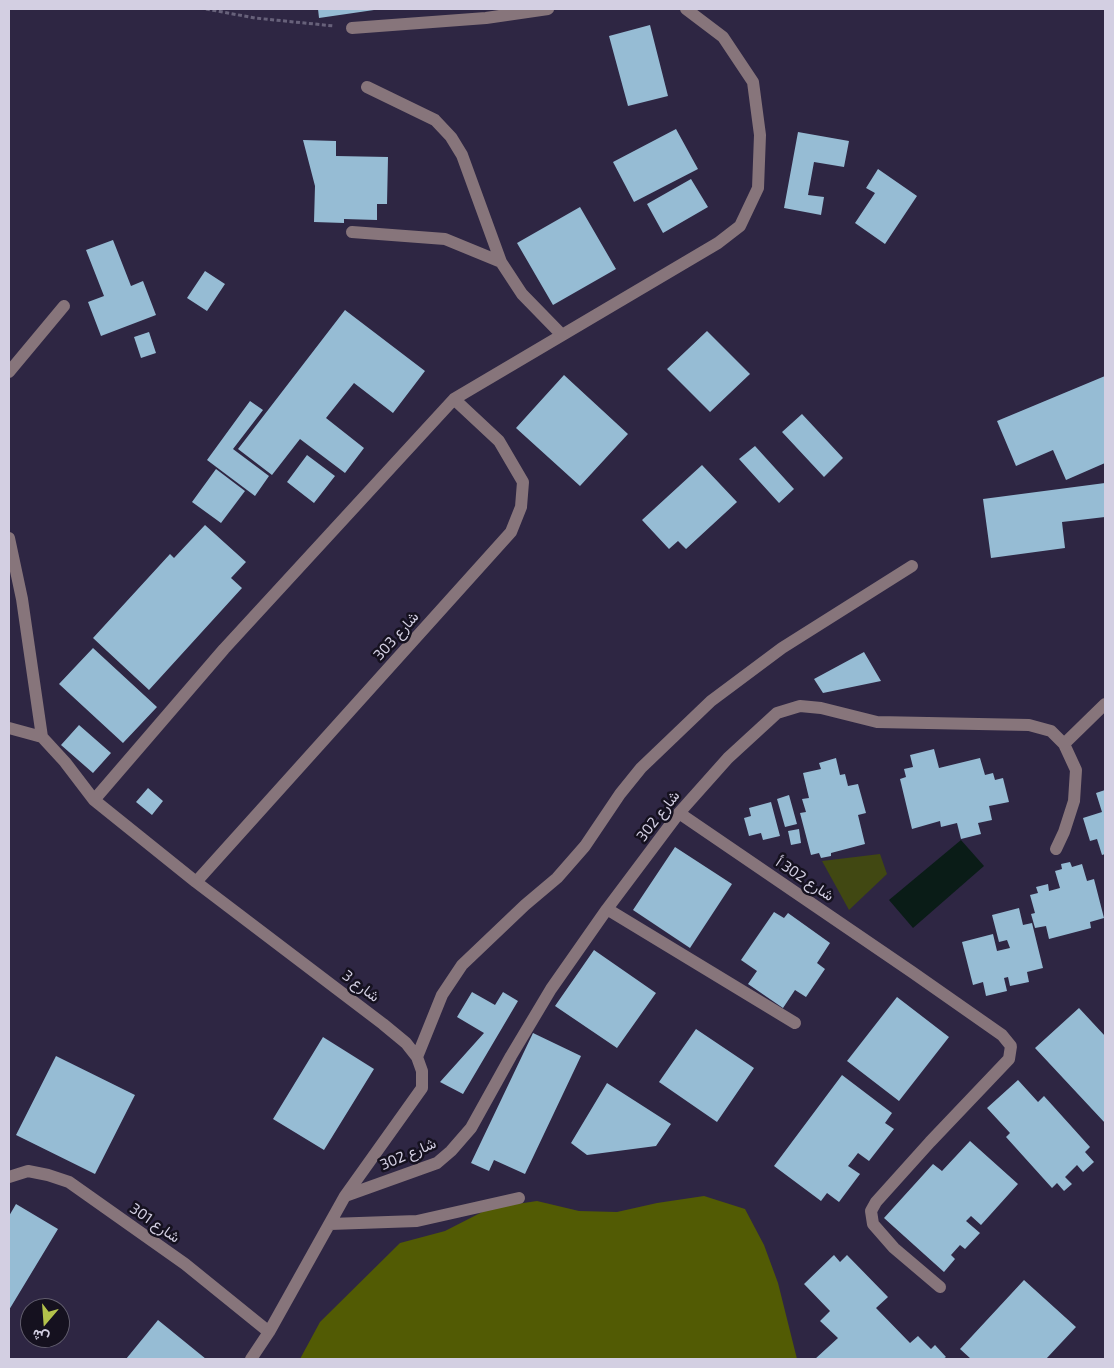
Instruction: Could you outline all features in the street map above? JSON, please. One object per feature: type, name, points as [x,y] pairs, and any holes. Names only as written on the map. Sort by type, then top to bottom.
[{"type":"street","points":[[352,28],[486,18],[548,9]]},
{"type":"street","points":[[94,800],[224,649],[454,398],[718,243],[740,226],[758,188],[760,135],[754,82],[722,37],[686,9]]},
{"type":"street","points":[[366,87],[435,120],[451,137],[462,155],[501,262],[522,294],[561,334]]},
{"type":"street","points":[[352,232],[445,239],[501,262]]},
{"type":"street","points":[[9,372],[64,306]]},
{"type":"street","name":"شارع 303","points":[[196,882],[511,532],[521,507],[523,482],[499,441],[454,398]]},
{"type":"street","points":[[9,538],[22,599],[42,738]]},
{"type":"street","points":[[251,1359],[269,1332],[345,1196],[422,1088],[422,1072],[417,1057],[442,995],[462,965],[525,905],[557,878],[585,846],[620,794],[641,768],[711,701],[782,648],[912,566]]},
{"type":"street","points":[[1056,849],[1064,832],[1075,794],[1076,770],[1064,744],[1105,704]]},
{"type":"street","name":"شارع 302","points":[[345,1196],[437,1163],[451,1152],[471,1128],[551,989],[607,909],[679,813],[728,758],[778,713],[800,706],[820,708],[877,722],[1029,725],[1051,731],[1064,744]]},
{"type":"street","name":"شارع 3","points":[[9,728],[42,738],[65,762],[94,800],[196,882],[383,1024],[406,1044],[417,1057]]},
{"type":"street","name":"شارع 302 أ","points":[[679,813],[1002,1035],[1011,1046],[1009,1059],[876,1202],[871,1211],[873,1224],[894,1248],[940,1287]]},
{"type":"street","points":[[607,909],[795,1023]]},
{"type":"street","name":"شارع 301","points":[[9,1177],[28,1172],[48,1175],[69,1182],[185,1264],[269,1332]]},
{"type":"street","points":[[330,1224],[417,1221],[519,1198]]},
{"type":"path","points":[[206,9],[255,18],[352,28]]},
{"type":"green space","points":[[880,854],[887,874],[849,910],[822,861]]},
{"type":"green space","points":[[704,1196],[745,1209],[764,1245],[778,1283],[797,1359],[300,1359],[320,1322],[400,1243],[445,1231],[490,1208],[537,1201],[579,1211],[617,1212],[657,1203]]},
{"type":"shaded area","points":[[961,840],[984,866],[913,928],[889,900]]},
{"type":"building","points":[[318,9],[374,9],[374,10],[319,18]]},
{"type":"building","points":[[650,25],[668,96],[628,106],[609,36]]},
{"type":"building","points":[[676,129],[698,169],[634,202],[613,162]]},
{"type":"building","points":[[798,132],[849,141],[844,167],[814,162],[808,195],[824,197],[821,215],[784,208]]},
{"type":"building","points":[[303,140],[336,141],[336,156],[388,157],[387,204],[377,204],[377,220],[344,219],[344,223],[314,222],[315,186]]},
{"type":"building","points":[[878,169],[917,196],[885,244],[855,223],[875,193],[866,188]]},
{"type":"building","points":[[691,179],[708,207],[663,233],[647,204]]},
{"type":"building","points":[[580,207],[616,269],[553,305],[517,243]]},
{"type":"building","points":[[113,240],[131,286],[143,281],[156,315],[101,336],[88,302],[104,296],[86,250]]},
{"type":"building","points":[[205,271],[225,284],[207,311],[187,298]]},
{"type":"building","points":[[345,310],[425,371],[393,413],[354,383],[326,418],[364,448],[345,473],[300,439],[272,475],[238,449]]},
{"type":"building","points":[[707,331],[750,374],[710,412],[667,369]]},
{"type":"building","points":[[149,332],[156,353],[141,358],[134,337]]},
{"type":"building","points":[[564,375],[628,434],[580,486],[516,428]]},
{"type":"building","points":[[1105,376],[1105,463],[1066,480],[1053,450],[1016,466],[997,421]]},
{"type":"building","points":[[250,401],[263,410],[233,449],[269,476],[255,496],[207,460]]},
{"type":"building","points":[[802,414],[843,458],[824,477],[782,432]]},
{"type":"building","points":[[755,446],[794,489],[779,503],[739,459]]},
{"type":"building","points":[[307,455],[335,476],[314,503],[287,482]]},
{"type":"building","points":[[702,465],[737,502],[686,549],[678,541],[669,549],[642,520]]},
{"type":"building","points":[[216,469],[245,491],[221,523],[192,502]]},
{"type":"building","points":[[1105,483],[1105,517],[1062,522],[1065,548],[991,558],[983,499]]},
{"type":"building","points":[[205,525],[246,562],[231,578],[242,588],[149,690],[93,638],[170,554],[174,558]]},
{"type":"building","points":[[93,648],[157,707],[123,743],[59,684]]},
{"type":"building","points":[[864,652],[881,681],[823,693],[814,679]]},
{"type":"building","points":[[79,725],[111,753],[93,773],[61,745]]},
{"type":"building","points":[[934,749],[939,768],[980,758],[985,775],[993,773],[995,780],[1003,778],[1009,802],[989,806],[992,820],[978,823],[981,834],[961,839],[957,823],[941,827],[940,821],[912,829],[900,779],[906,777],[904,769],[913,767],[910,755]]},
{"type":"building","points":[[836,758],[840,775],[845,774],[848,786],[858,784],[866,813],[858,815],[865,844],[831,853],[831,856],[821,858],[819,853],[811,855],[800,813],[806,812],[802,799],[809,798],[803,773],[821,769],[819,763]]},
{"type":"building","points":[[148,788],[163,801],[152,815],[136,802]]},
{"type":"building","points":[[1105,790],[1105,854],[1102,855],[1097,839],[1090,841],[1083,818],[1102,812],[1096,793]]},
{"type":"building","points":[[789,795],[797,824],[785,827],[777,799]]},
{"type":"building","points":[[771,802],[780,836],[763,840],[761,833],[749,836],[744,818],[751,816],[749,808]]},
{"type":"building","points":[[799,829],[801,843],[791,845],[788,831]]},
{"type":"building","points":[[675,847],[732,884],[690,948],[633,910]]},
{"type":"building","points":[[1070,862],[1072,867],[1082,864],[1087,881],[1094,879],[1104,918],[1090,922],[1091,928],[1049,939],[1046,926],[1035,928],[1031,914],[1035,913],[1030,895],[1038,893],[1036,887],[1048,884],[1049,891],[1060,888],[1055,871],[1062,869],[1061,864]]},
{"type":"building","points":[[1019,908],[1023,925],[1032,923],[1043,968],[1027,972],[1029,982],[1010,986],[1008,977],[1004,978],[1007,991],[986,996],[983,982],[973,985],[962,942],[993,934],[997,951],[1010,948],[1007,940],[999,942],[992,915]]},
{"type":"building","points":[[774,912],[784,918],[788,913],[830,943],[817,963],[825,969],[806,997],[795,990],[783,1008],[748,984],[757,971],[741,960]]},
{"type":"building","points":[[594,950],[656,993],[617,1048],[555,1006]]},
{"type":"building","points":[[472,992],[495,1005],[503,992],[518,1001],[463,1094],[440,1082],[484,1033],[457,1017]]},
{"type":"building","points":[[897,997],[949,1037],[899,1101],[847,1061]]},
{"type":"building","points":[[1079,1008],[1105,1036],[1105,1123],[1035,1048]]},
{"type":"building","points":[[696,1029],[754,1068],[717,1122],[659,1082]]},
{"type":"building","points":[[533,1033],[581,1056],[525,1174],[494,1160],[489,1171],[471,1163]]},
{"type":"building","points":[[323,1037],[374,1069],[324,1150],[273,1119]]},
{"type":"building","points":[[56,1056],[135,1095],[95,1174],[16,1135]]},
{"type":"building","points":[[842,1075],[892,1113],[885,1123],[894,1129],[869,1161],[858,1153],[848,1166],[860,1174],[839,1202],[827,1193],[821,1201],[774,1166]]},
{"type":"building","points":[[1018,1080],[1038,1102],[1044,1096],[1090,1147],[1085,1152],[1094,1162],[1083,1172],[1077,1165],[1065,1177],[1072,1184],[1064,1191],[1057,1183],[1052,1188],[1006,1137],[1010,1133],[987,1108]]},
{"type":"building","points":[[607,1083],[671,1124],[656,1146],[587,1155],[571,1143]]},
{"type":"building","points":[[970,1141],[1018,1184],[981,1225],[971,1216],[966,1221],[980,1233],[965,1249],[960,1245],[951,1255],[955,1259],[944,1272],[884,1218],[933,1164],[942,1171]]},
{"type":"building","points":[[16,1204],[58,1229],[9,1310],[9,1216]]},
{"type":"building","points":[[834,1255],[840,1262],[847,1255],[888,1297],[876,1308],[910,1343],[918,1336],[931,1349],[935,1345],[946,1357],[943,1359],[815,1359],[838,1338],[820,1321],[830,1311],[804,1284]]},
{"type":"building","points":[[1024,1280],[1076,1327],[1046,1359],[971,1359],[960,1349]]},
{"type":"building","points":[[158,1320],[206,1359],[126,1359]]}]
